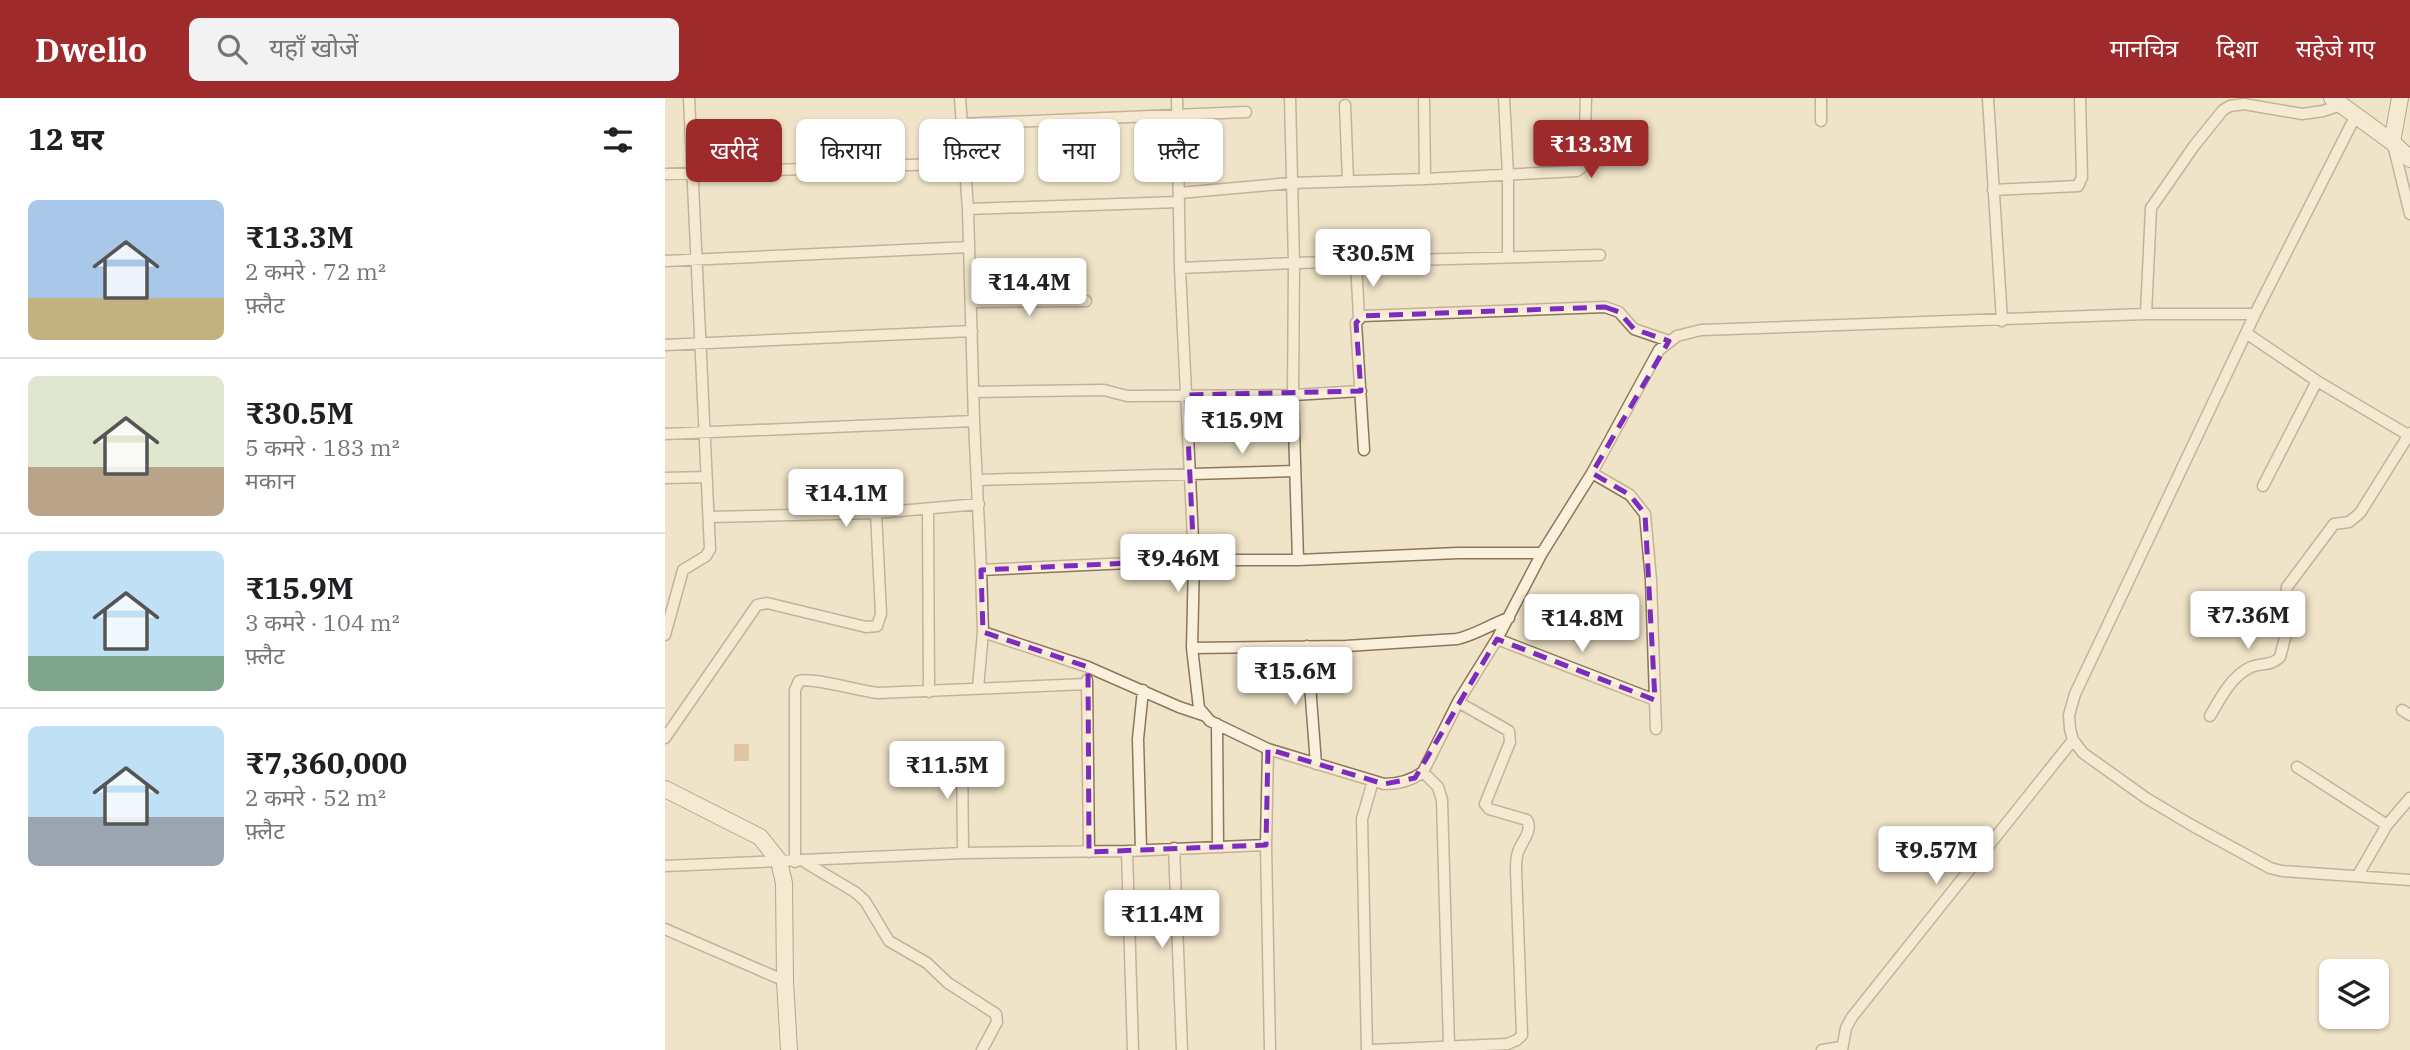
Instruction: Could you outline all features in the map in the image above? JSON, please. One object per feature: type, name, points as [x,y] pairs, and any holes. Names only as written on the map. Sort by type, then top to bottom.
[{"type":"street","points":[[689,98],[690,119]]},
{"type":"street","points":[[960,98],[961,119]]},
{"type":"street","points":[[1177,98],[1180,268],[1194,560],[1192,649],[1199,708],[1203,715]]},
{"type":"street","points":[[1290,98],[1294,263],[1293,395],[1298,560]]},
{"type":"street","points":[[1504,98],[1508,256]]},
{"type":"street","points":[[968,209],[1179,198],[1291,183],[1569,172],[1582,167],[1584,161],[1586,98]]},
{"type":"street","points":[[1821,98],[1821,121]]},
{"type":"street","points":[[1988,98],[2002,321]]},
{"type":"street","points":[[1993,190],[2078,186],[2082,177],[2080,98]]},
{"type":"street","points":[[2400,98],[2392,142],[2410,214]]},
{"type":"street","points":[[1424,100],[1425,179]]},
{"type":"street","points":[[2146,314],[2151,208],[2193,146],[2223,110],[2244,104],[2293,113],[2311,113],[2337,101],[2392,142],[2410,159]]},
{"type":"street","points":[[1345,105],[1348,181]]},
{"type":"street","points":[[1024,121],[1246,112]]},
{"type":"street","points":[[2356,114],[2255,314],[2075,694],[2069,715],[2073,740],[2083,753],[2146,798],[2270,868],[2306,874],[2410,880]]},
{"type":"street","points":[[782,170],[919,165]]},
{"type":"street","points":[[665,174],[686,173]]},
{"type":"street","points":[[665,635],[683,570],[709,553],[710,517],[703,431],[693,182]]},
{"type":"street","points":[[966,182],[983,632],[978,688]]},
{"type":"street","points":[[665,261],[969,247]]},
{"type":"street","points":[[1180,268],[1600,255]]},
{"type":"street","points":[[1356,261],[1359,318],[1356,323],[1364,450]]},
{"type":"street","points":[[971,302],[1086,301]]},
{"type":"street","points":[[1359,318],[1368,315],[1605,307],[1624,316],[1633,330],[1669,341]]},
{"type":"street","points":[[983,632],[1088,667],[1203,715],[1268,748],[1384,784],[1401,783],[1423,772],[1458,702],[1509,618],[1542,553],[1592,472],[1660,350],[1677,335],[1702,330],[2146,314],[2255,314]]},
{"type":"street","points":[[665,345],[972,331]]},
{"type":"street","points":[[2210,716],[2242,672],[2254,666],[2274,662],[2280,657],[2293,607],[2285,594],[2286,590],[2334,524],[2353,520],[2360,513],[2409,434],[2317,381],[2246,333]]},
{"type":"street","points":[[2263,486],[2317,381]]},
{"type":"street","points":[[973,392],[1104,390],[1127,396],[1293,395],[1361,391]]},
{"type":"street","points":[[665,434],[974,421]]},
{"type":"street","points":[[978,480],[1295,471]]},
{"type":"street","points":[[1592,472],[1630,495],[1645,514],[1651,580],[1656,729]]},
{"type":"street","points":[[665,478],[706,477]]},
{"type":"street","points":[[710,517],[876,513],[979,504]]},
{"type":"street","points":[[928,509],[929,692]]},
{"type":"street","points":[[665,738],[757,605],[767,603],[866,627],[877,626],[881,614],[876,513]]},
{"type":"street","points":[[981,570],[1194,560],[1542,553]]},
{"type":"street","points":[[1192,649],[1346,646],[1457,639],[1509,618]]},
{"type":"street","points":[[1497,639],[1655,700]]},
{"type":"street","points":[[1307,646],[1316,764]]},
{"type":"street","points":[[1088,667],[1089,852]]},
{"type":"street","points":[[789,1050],[784,883],[792,861],[796,684],[809,680],[864,692],[929,692],[1087,684]]},
{"type":"street","points":[[1142,850],[1139,739],[1143,690]]},
{"type":"street","points":[[1373,781],[1362,818],[1370,1050],[1507,1044],[1517,1040],[1522,1035],[1515,870],[1519,851],[1530,827],[1527,820],[1489,809],[1485,804],[1510,742],[1509,731],[1458,702]]},
{"type":"street","points":[[1217,724],[1218,847]]},
{"type":"street","points":[[1822,1050],[1842,1049],[1851,1017],[2073,740]]},
{"type":"street","points":[[962,748],[964,853]]},
{"type":"street","points":[[1268,748],[1266,845],[1270,1050]]},
{"type":"street","points":[[2297,767],[2387,825]]},
{"type":"street","points":[[1423,772],[1438,787],[1443,806],[1449,1046]]},
{"type":"street","points":[[665,789],[760,837],[792,861],[849,886],[865,901],[889,941],[927,963],[948,983],[996,1014],[997,1022],[982,1050]]},
{"type":"street","points":[[2358,875],[2387,825],[2410,798]]},
{"type":"street","points":[[665,866],[964,853],[1127,851],[1266,845]]},
{"type":"street","points":[[1174,848],[1182,1050]]},
{"type":"street","points":[[1127,851],[1133,1050]]},
{"type":"street","points":[[665,929],[785,981]]},
{"type":"highlighted area","points":[[1605,307],[1619,312],[1634,329],[1669,341],[1592,473],[1630,495],[1645,514],[1655,700],[1497,639],[1415,778],[1384,784],[1268,749],[1266,845],[1089,852],[1088,667],[983,632],[981,570],[1194,560],[1186,395],[1361,391],[1356,323],[1362,316]]},
{"type":"building","points":[[734,744],[749,744],[749,761],[734,761]]}]
